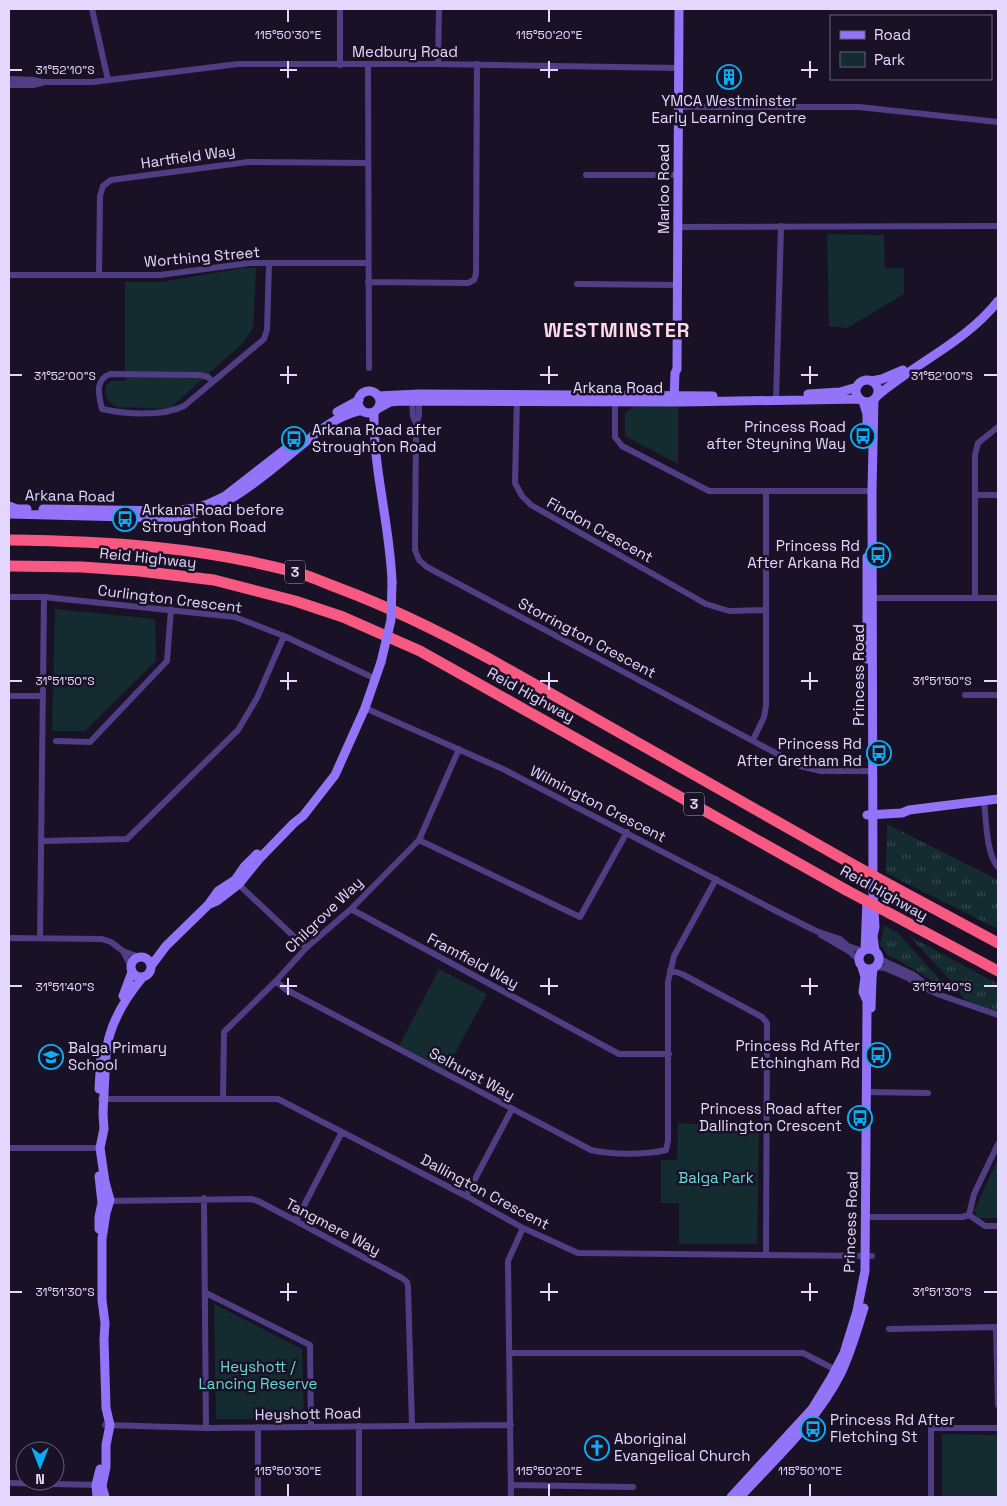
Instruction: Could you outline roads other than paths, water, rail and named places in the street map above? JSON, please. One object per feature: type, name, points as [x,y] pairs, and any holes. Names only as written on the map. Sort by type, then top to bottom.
[{"type":"highway","name":"Reid Highway","points":[[9,540],[93,542],[197,552],[299,573],[360,596],[445,635],[488,658],[852,864],[998,943]]},
{"type":"highway","name":"Reid Highway","points":[[9,566],[139,570],[214,580],[296,601],[343,617],[420,651],[846,890],[998,971]]},
{"type":"street","points":[[92,9],[108,80]]},
{"type":"street","points":[[340,9],[340,65]]},
{"type":"street","points":[[438,64],[439,9]]},
{"type":"street","name":"Marloo Road","points":[[677,398],[679,9]]},
{"type":"street","name":"Medbury Road","points":[[9,80],[43,82],[108,80],[238,64],[478,64],[678,68]]},
{"type":"street","points":[[368,282],[468,283],[474,280],[476,274],[478,64]]},
{"type":"street","points":[[368,65],[369,368]]},
{"type":"street","name":"Medbury Road","points":[[9,86],[33,85],[43,82]]},
{"type":"street","points":[[678,107],[859,107],[998,122]]},
{"type":"street","name":"Hartfield Way","points":[[99,274],[100,196],[103,186],[111,180],[248,162],[368,163]]},
{"type":"street","points":[[586,175],[677,175]]},
{"type":"street","points":[[776,399],[781,226]]},
{"type":"street","points":[[678,228],[998,226]]},
{"type":"street","name":"Worthing Street","points":[[9,275],[160,275],[250,263],[368,263]]},
{"type":"street","points":[[213,382],[208,377],[200,375],[110,374],[103,376],[100,382],[99,396],[102,409],[118,413],[165,413],[175,411],[184,406],[213,382],[264,339],[268,330],[268,263]]},
{"type":"street","points":[[577,284],[677,285]]},
{"type":"street","points":[[920,364],[882,379],[862,382],[856,391],[861,400],[867,402],[875,398],[890,384],[920,364],[966,333],[998,301]]},
{"type":"street","points":[[871,381],[877,388],[875,398]]},
{"type":"street","name":"Arkana Road","points":[[776,399],[840,392],[857,387]]},
{"type":"street","points":[[101,1099],[100,1062],[105,1039],[133,960],[145,961],[166,946],[208,905],[216,901],[237,882],[276,838],[301,818],[335,775],[376,679],[391,620],[392,582],[388,531],[370,411],[380,400],[374,392],[362,394],[358,404],[370,411]]},
{"type":"street","name":"Arkana Road","points":[[378,396],[416,398],[861,400]]},
{"type":"street","name":"Arkana Road","points":[[11,510],[168,518],[207,511],[244,491],[321,428],[346,414],[370,411],[390,402],[416,398]]},
{"type":"street","name":"Storrington Crescent","points":[[416,398],[419,416],[416,423],[415,550],[419,560],[427,567],[800,766],[811,770],[870,771]]},
{"type":"street","name":"Findon Crescent","points":[[517,398],[515,484],[522,496],[531,505],[706,604],[729,611],[765,610]]},
{"type":"street","points":[[615,398],[615,437],[622,446],[709,491],[869,491]]},
{"type":"street","name":"Princess Road","points":[[869,491],[875,398]]},
{"type":"street","name":"Arkana Road","points":[[11,510],[177,511],[208,504],[240,486],[322,421],[359,400]]},
{"type":"street","name":"Princess Road","points":[[861,400],[867,414],[870,598],[870,812],[867,936],[864,950]]},
{"type":"street","points":[[975,598],[975,455],[978,443],[998,426]]},
{"type":"street","points":[[753,740],[764,717],[766,706],[766,491]]},
{"type":"street","points":[[975,495],[998,495]]},
{"type":"street","name":"Curlington Crescent","points":[[9,597],[44,597],[235,617],[284,636],[376,679]]},
{"type":"street","points":[[40,938],[44,597]]},
{"type":"street","points":[[870,598],[998,598]]},
{"type":"street","points":[[56,741],[90,742],[167,661],[171,610]]},
{"type":"street","points":[[42,841],[127,839],[238,730],[257,698],[284,636]]},
{"type":"street","points":[[965,695],[998,695]]},
{"type":"street","points":[[9,696],[43,696]]},
{"type":"street","name":"Wilmington Crescent","points":[[364,708],[503,769],[816,931],[840,939],[848,946],[864,950]]},
{"type":"street","name":"Chilgrove Way","points":[[223,1098],[224,1032],[276,981],[306,948],[350,909],[419,840],[459,749]]},
{"type":"street","points":[[870,812],[902,813],[909,810],[998,798]]},
{"type":"street","points":[[984,800],[990,853],[998,867]]},
{"type":"street","name":"Princess Road","points":[[870,812],[875,927],[873,936],[877,953]]},
{"type":"street","points":[[419,840],[580,917],[627,832]]},
{"type":"street","points":[[669,1054],[668,982],[670,970],[674,956],[716,879]]},
{"type":"street","points":[[237,882],[306,948]]},
{"type":"street","name":"Framfield Way","points":[[350,909],[619,1054],[669,1054]]},
{"type":"street","name":"Wilmington Crescent","points":[[816,931],[829,941],[850,952],[861,964]]},
{"type":"street","points":[[9,938],[102,939],[112,942],[123,951],[145,961],[149,974],[142,978],[127,996],[112,1028],[107,1046],[101,1099],[97,1148],[106,1200],[98,1223],[102,1239],[102,1305],[105,1323],[107,1425],[106,1467],[99,1485],[97,1497]]},
{"type":"street","points":[[940,995],[914,975],[884,961],[877,953],[870,949],[864,950],[859,956],[861,964],[868,969],[874,967],[885,968],[940,995],[998,1015]]},
{"type":"street","points":[[123,951],[135,975],[142,978]]},
{"type":"street","points":[[874,967],[878,963],[877,953]]},
{"type":"street","name":"Princess Road","points":[[861,964],[865,977],[862,992],[867,1001],[872,1217],[869,1256]]},
{"type":"street","name":"Princess Road","points":[[740,1497],[817,1413],[859,1326],[871,1272],[869,1256],[869,1093],[872,979],[874,967]]},
{"type":"street","points":[[670,970],[682,974],[762,1016],[767,1023],[766,1254]]},
{"type":"street","name":"Selhurst Way","points":[[276,981],[285,989],[512,1110],[591,1150],[602,1153],[655,1153],[666,1150],[668,1141],[669,1054]]},
{"type":"street","points":[[869,1093],[928,1093]]},
{"type":"street","name":"Dallington Crescent","points":[[101,1099],[278,1099],[466,1196],[523,1228],[578,1253],[869,1256]]},
{"type":"street","points":[[466,1196],[512,1110]]},
{"type":"street","points":[[296,1221],[342,1132]]},
{"type":"street","points":[[969,1214],[974,1194],[998,1144]]},
{"type":"street","points":[[9,1148],[97,1148]]},
{"type":"street","points":[[204,1198],[206,1428]]},
{"type":"street","name":"Tangmere Way","points":[[106,1200],[251,1199],[402,1278],[407,1282],[408,1287],[412,1426]]},
{"type":"street","points":[[872,1217],[962,1217],[969,1214]]},
{"type":"street","points":[[969,1214],[985,1226],[998,1226]]},
{"type":"street","points":[[511,1497],[508,1261],[523,1228]]},
{"type":"street","points":[[206,1293],[310,1345],[311,1427]]},
{"type":"street","points":[[889,1329],[997,1327],[998,1405]]},
{"type":"street","points":[[509,1353],[803,1353],[838,1371]]},
{"type":"street","name":"Princess Road","points":[[731,1497],[807,1415],[838,1371]]},
{"type":"street","name":"Heyshott Road","points":[[107,1425],[206,1428],[511,1425]]},
{"type":"street","points":[[359,1426],[359,1497]]},
{"type":"street","points":[[258,1427],[258,1497]]},
{"type":"street","points":[[931,1497],[931,1428],[998,1428]]},
{"type":"street","points":[[9,1482],[99,1485]]},
{"type":"street","points":[[99,1485],[105,1497]]},
{"type":"street","points":[[511,1485],[632,1487]]},
{"type":"place","name":"YMCA Westminster Early Learning Centre","points":[[729,77]]},
{"type":"place","name":"Princess Road after Steyning Way","points":[[863,436]]},
{"type":"place","name":"Arkana Road after Stroughton Road","points":[[294,439]]},
{"type":"place","name":"Arkana Road before Stroughton Road","points":[[125,519]]},
{"type":"place","name":"Princess Rd After Arkana Rd","points":[[878,555]]},
{"type":"place","name":"Princess Rd After Gretham Rd","points":[[879,753]]},
{"type":"place","name":"Princess Rd After Etchingham Rd","points":[[878,1055]]},
{"type":"place","name":"Balga Primary School","points":[[51,1057]]},
{"type":"place","name":"Princess Road after Dallington Crescent","points":[[860,1118]]},
{"type":"place","name":"Princess Rd After Fletching St","points":[[813,1429]]},
{"type":"place","name":"Aboriginal Evangelical Church","points":[[597,1448]]},
{"type":"district","name":"WESTMINSTER","points":[[617,330]]},
{"type":"park label","name":"Balga Park","points":[[716,1178]]},
{"type":"park label","name":"Heyshott / Lancing Reserve","points":[[258,1376]]}]
